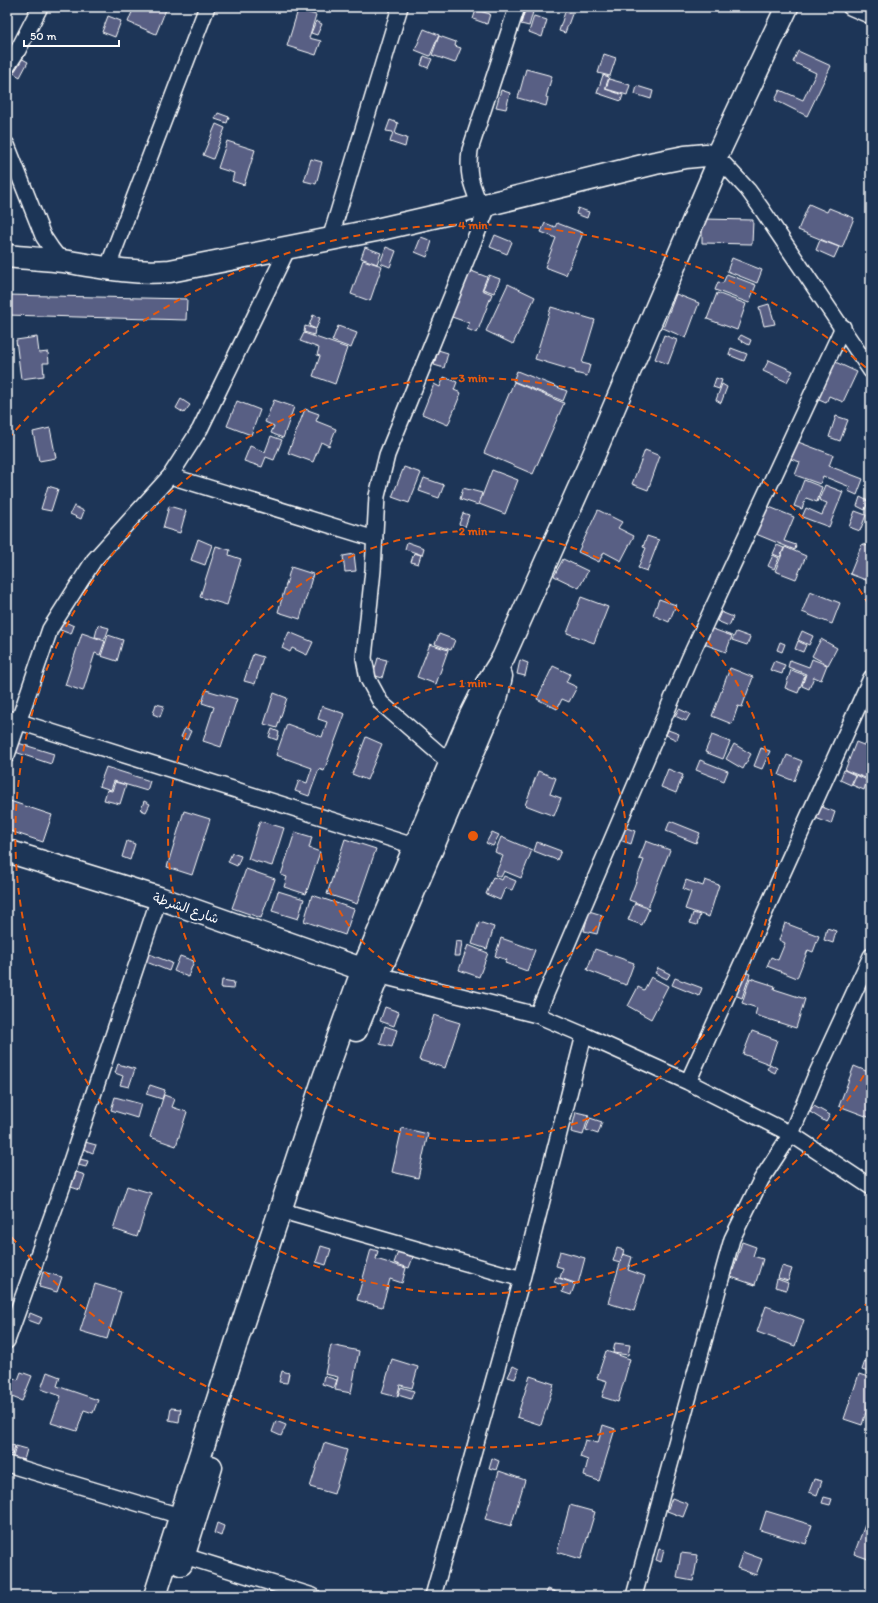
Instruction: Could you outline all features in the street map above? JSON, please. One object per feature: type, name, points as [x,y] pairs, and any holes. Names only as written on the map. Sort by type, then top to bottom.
[{"type":"main road","points":[[187,1519],[241,1372],[336,1085],[370,972],[414,846],[450,762],[486,684],[503,658],[595,451],[717,159],[787,7]]},
{"type":"main road","points":[[7,256],[61,261],[107,269],[148,273],[170,271],[288,248],[485,205],[655,163],[685,157],[717,159]]},
{"type":"main road","points":[[155,1596],[176,1554],[302,1140],[370,972],[486,724],[497,695],[503,658]]},
{"type":"main road","name":"شارع الشرطة","points":[[7,851],[159,898],[370,972]]},
{"type":"main road","points":[[171,1596],[176,1554]]},
{"type":"street","points":[[7,66],[18,50],[40,7]]},
{"type":"street","points":[[107,269],[207,7]]},
{"type":"street","points":[[330,239],[400,7]]},
{"type":"street","points":[[450,762],[381,704],[368,679],[364,658],[374,570],[374,540],[377,496],[387,455],[485,205],[471,183],[468,168],[470,150],[517,7]]},
{"type":"street","points":[[850,7],[871,16]]},
{"type":"street","points":[[7,145],[44,236],[61,261]]},
{"type":"street","points":[[717,159],[748,190],[871,371]]},
{"type":"street","points":[[7,755],[13,720],[50,630],[94,560],[170,476],[200,429],[288,248]]},
{"type":"street","points":[[537,1016],[689,658],[842,327]]},
{"type":"street","points":[[170,476],[374,540]]},
{"type":"street","points":[[688,1082],[871,678]]},
{"type":"street","points":[[13,720],[414,846]]},
{"type":"street","points":[[7,1341],[63,1185],[159,898]]},
{"type":"street","points":[[634,1596],[732,1239],[761,1180],[791,1134],[871,956]]},
{"type":"street","points":[[370,972],[537,1016],[584,1035],[688,1082],[791,1134],[871,1187]]},
{"type":"street","points":[[433,1596],[522,1279],[584,1035]]},
{"type":"street","points":[[293,1214],[522,1279]]},
{"type":"street","points":[[7,1464],[187,1519]]},
{"type":"street","points":[[176,1554],[313,1596]]},
{"type":"building","points":[[134,7],[167,7],[156,34],[128,22]]},
{"type":"building","points":[[298,10],[316,15],[309,38],[321,41],[316,55],[287,46]]},
{"type":"building","points":[[476,10],[490,14],[487,24],[473,19]]},
{"type":"building","points":[[525,10],[533,12],[529,26],[521,24]]},
{"type":"building","points":[[565,12],[572,14],[565,33],[559,31]]},
{"type":"building","points":[[108,16],[121,21],[115,37],[102,32]]},
{"type":"building","points":[[534,16],[547,20],[542,37],[529,32]]},
{"type":"building","points":[[316,21],[322,24],[317,35],[311,33]]},
{"type":"building","points":[[424,29],[439,35],[430,56],[415,50]]},
{"type":"building","points":[[439,36],[456,42],[455,46],[461,48],[455,63],[432,55]]},
{"type":"building","points":[[798,51],[831,66],[807,116],[775,100],[780,90],[803,100],[816,73],[793,62]]},
{"type":"building","points":[[604,54],[616,58],[610,76],[598,73]]},
{"type":"building","points":[[17,56],[28,62],[20,77],[10,71]]},
{"type":"building","points":[[424,56],[432,59],[428,68],[421,65]]},
{"type":"building","points":[[526,69],[552,76],[546,97],[548,98],[546,106],[518,98]]},
{"type":"building","points":[[603,75],[609,77],[605,89],[623,95],[621,101],[597,93]]},
{"type":"building","points":[[609,79],[630,85],[627,95],[606,89]]},
{"type":"building","points":[[637,86],[653,91],[651,99],[635,94]]},
{"type":"building","points":[[501,90],[510,93],[506,109],[496,107]]},
{"type":"building","points":[[218,113],[229,117],[227,123],[215,119]]},
{"type":"building","points":[[390,120],[398,123],[395,134],[407,138],[405,147],[390,142],[393,132],[386,131]]},
{"type":"building","points":[[216,124],[225,128],[213,159],[203,155]]},
{"type":"building","points":[[227,141],[255,150],[244,185],[232,181],[234,173],[218,168]]},
{"type":"building","points":[[311,159],[322,162],[316,184],[304,181]]},
{"type":"building","points":[[809,204],[827,212],[829,208],[854,218],[842,248],[798,230]]},
{"type":"building","points":[[578,208],[589,212],[587,218],[576,214]]},
{"type":"building","points":[[702,219],[753,220],[752,244],[702,243]]},
{"type":"building","points":[[545,223],[555,227],[557,223],[583,233],[566,275],[545,267],[556,238],[541,232]]},
{"type":"building","points":[[495,235],[512,242],[507,254],[490,247]]},
{"type":"building","points":[[421,237],[432,241],[427,257],[415,252]]},
{"type":"building","points":[[820,240],[839,247],[834,258],[816,250]]},
{"type":"building","points":[[365,247],[381,253],[377,264],[361,258]]},
{"type":"building","points":[[386,247],[396,251],[390,267],[380,263]]},
{"type":"building","points":[[732,258],[762,270],[757,283],[727,271]]},
{"type":"building","points":[[363,260],[382,266],[370,301],[351,294]]},
{"type":"building","points":[[466,269],[487,277],[482,290],[492,294],[477,333],[467,329],[469,323],[449,316]]},
{"type":"building","points":[[727,274],[756,285],[749,303],[715,290],[718,282],[723,283]]},
{"type":"building","points":[[489,275],[500,279],[494,293],[483,289]]},
{"type":"building","points":[[508,284],[535,297],[513,344],[486,331]]},
{"type":"building","points":[[717,293],[746,304],[737,330],[707,319]]},
{"type":"building","points":[[676,294],[699,303],[686,338],[663,328]]},
{"type":"building","points":[[7,295],[187,299],[186,320],[7,315]]},
{"type":"building","points":[[769,304],[775,324],[764,326],[759,307]]},
{"type":"building","points":[[551,307],[595,320],[582,363],[590,365],[587,376],[535,359]]},
{"type":"building","points":[[313,315],[320,318],[316,329],[309,326]]},
{"type":"building","points":[[305,326],[315,329],[314,335],[304,332]]},
{"type":"building","points":[[338,326],[357,333],[351,348],[332,341]]},
{"type":"building","points":[[304,333],[347,348],[335,384],[313,376],[320,356],[317,355],[319,348],[300,341]]},
{"type":"building","points":[[664,335],[677,340],[668,364],[655,359]]},
{"type":"building","points":[[741,335],[751,340],[749,345],[738,339]]},
{"type":"building","points":[[37,337],[39,353],[48,352],[49,363],[43,363],[44,376],[21,379],[16,340]]},
{"type":"building","points":[[731,348],[747,354],[744,361],[729,355]]},
{"type":"building","points":[[438,350],[448,353],[444,368],[434,365]]},
{"type":"building","points":[[829,359],[857,372],[843,402],[829,396],[826,403],[812,397]]},
{"type":"building","points":[[769,360],[793,371],[787,382],[763,371]]},
{"type":"building","points":[[517,371],[567,391],[563,401],[513,381]]},
{"type":"building","points":[[444,377],[457,382],[454,390],[461,393],[448,425],[422,414],[434,384],[440,387]]},
{"type":"building","points":[[716,378],[722,380],[719,389],[713,387]]},
{"type":"building","points":[[514,382],[564,403],[533,474],[484,453]]},
{"type":"building","points":[[722,384],[727,387],[721,403],[716,400]]},
{"type":"building","points":[[181,399],[190,405],[184,413],[176,408]]},
{"type":"building","points":[[274,400],[294,407],[283,438],[271,433],[274,426],[265,422]]},
{"type":"building","points":[[237,401],[260,410],[251,435],[227,426]]},
{"type":"building","points":[[305,409],[319,414],[316,421],[336,429],[329,446],[321,442],[313,462],[288,453]]},
{"type":"building","points":[[836,416],[848,420],[840,441],[829,437]]},
{"type":"building","points":[[50,428],[56,458],[39,461],[33,432]]},
{"type":"building","points":[[271,436],[282,440],[274,460],[266,457],[262,467],[244,461],[250,446],[265,452]]},
{"type":"building","points":[[798,442],[833,455],[829,466],[863,479],[857,495],[848,491],[850,487],[823,476],[820,484],[795,475],[800,462],[791,459]]},
{"type":"building","points":[[645,450],[660,456],[648,490],[632,484]]},
{"type":"building","points":[[404,467],[421,473],[409,503],[392,497]]},
{"type":"building","points":[[492,470],[518,480],[505,514],[479,504]]},
{"type":"building","points":[[424,478],[444,485],[439,498],[419,491]]},
{"type":"building","points":[[804,480],[822,487],[817,502],[806,498],[802,509],[794,506]]},
{"type":"building","points":[[825,485],[843,492],[829,527],[802,517],[806,508],[822,515],[827,503],[819,500]]},
{"type":"building","points":[[48,486],[58,489],[51,511],[41,509]]},
{"type":"building","points":[[463,488],[482,493],[478,505],[460,499]]},
{"type":"building","points":[[860,497],[868,501],[865,510],[857,506]]},
{"type":"building","points":[[762,504],[794,517],[784,541],[796,545],[795,550],[751,532]]},
{"type":"building","points":[[74,506],[84,511],[81,519],[70,514]]},
{"type":"building","points":[[169,506],[186,511],[180,533],[163,528]]},
{"type":"building","points":[[598,510],[622,522],[618,528],[634,536],[621,561],[604,552],[599,562],[578,552]]},
{"type":"building","points":[[855,511],[866,515],[860,531],[849,527]]},
{"type":"building","points":[[463,513],[469,515],[465,527],[459,524]]},
{"type":"building","points":[[647,536],[659,540],[647,571],[638,568],[646,548],[643,547]]},
{"type":"building","points":[[198,539],[212,545],[205,565],[191,560]]},
{"type":"building","points":[[407,542],[424,548],[422,555],[405,549]]},
{"type":"building","points":[[862,544],[871,547],[871,582],[850,574]]},
{"type":"building","points":[[777,545],[784,548],[780,557],[773,554]]},
{"type":"building","points":[[216,546],[230,550],[229,555],[241,559],[227,605],[200,597]]},
{"type":"building","points":[[785,547],[806,556],[796,579],[775,571]]},
{"type":"building","points":[[414,553],[421,555],[418,564],[411,562]]},
{"type":"building","points":[[354,554],[356,571],[345,572],[343,556]]},
{"type":"building","points":[[773,555],[779,558],[774,569],[768,566]]},
{"type":"building","points":[[563,559],[588,571],[579,588],[554,576]]},
{"type":"building","points":[[291,567],[313,574],[300,619],[278,612]]},
{"type":"building","points":[[810,591],[840,603],[832,624],[802,612]]},
{"type":"building","points":[[581,597],[608,607],[594,643],[567,633]]},
{"type":"building","points":[[659,599],[676,605],[669,622],[653,615]]},
{"type":"building","points":[[721,612],[733,617],[729,626],[717,621]]},
{"type":"building","points":[[63,621],[74,626],[71,634],[60,630]]},
{"type":"building","points":[[98,625],[109,628],[105,639],[95,637]]},
{"type":"building","points":[[710,628],[732,636],[726,652],[704,644]]},
{"type":"building","points":[[802,631],[813,636],[809,645],[798,640]]},
{"type":"building","points":[[289,632],[313,642],[307,655],[292,648],[290,652],[282,648]]},
{"type":"building","points":[[736,632],[750,637],[747,645],[732,640]]},
{"type":"building","points":[[82,633],[105,641],[100,655],[95,653],[83,691],[65,685]]},
{"type":"building","points":[[439,634],[455,640],[451,650],[435,644]]},
{"type":"building","points":[[108,635],[123,640],[117,661],[101,656]]},
{"type":"building","points":[[821,639],[837,648],[828,665],[812,656]]},
{"type":"building","points":[[798,641],[806,645],[803,652],[795,649]]},
{"type":"building","points":[[780,642],[785,644],[782,652],[777,650]]},
{"type":"building","points":[[430,644],[448,650],[436,684],[417,677]]},
{"type":"building","points":[[253,654],[263,657],[255,684],[244,681]]},
{"type":"building","points":[[378,658],[387,660],[382,678],[373,675]]},
{"type":"building","points":[[812,659],[827,665],[821,680],[814,677],[809,689],[802,686],[806,674],[788,667],[790,660],[809,667]]},
{"type":"building","points":[[520,660],[528,663],[525,676],[517,674]]},
{"type":"building","points":[[774,661],[785,665],[782,674],[770,670]]},
{"type":"building","points":[[553,666],[570,674],[566,682],[577,687],[569,702],[562,699],[557,709],[537,699]]},
{"type":"building","points":[[730,668],[753,677],[742,707],[738,706],[732,724],[712,716]]},
{"type":"building","points":[[791,670],[805,675],[798,693],[785,688]]},
{"type":"building","points":[[206,690],[237,699],[221,747],[203,741],[214,707],[202,703]]},
{"type":"building","points":[[274,693],[287,698],[277,728],[264,724]]},
{"type":"building","points":[[156,704],[164,706],[160,717],[153,714]]},
{"type":"building","points":[[322,706],[345,714],[324,771],[319,769],[309,796],[295,791],[299,780],[307,783],[312,768],[276,755],[287,724],[322,737],[327,722],[318,719]]},
{"type":"building","points":[[679,709],[690,714],[686,721],[675,716]]},
{"type":"building","points":[[185,728],[191,731],[187,740],[181,737]]},
{"type":"building","points":[[272,729],[279,732],[277,740],[269,737]]},
{"type":"building","points":[[668,730],[679,734],[677,740],[666,735]]},
{"type":"building","points":[[712,735],[730,742],[723,759],[705,752]]},
{"type":"building","points":[[366,737],[382,744],[367,780],[352,774]]},
{"type":"building","points":[[856,742],[871,748],[871,772],[868,779],[845,770]]},
{"type":"building","points":[[18,743],[54,754],[51,764],[15,752]]},
{"type":"building","points":[[734,744],[751,754],[743,769],[726,759]]},
{"type":"building","points":[[761,748],[770,751],[762,769],[754,766]]},
{"type":"building","points":[[787,755],[802,761],[794,781],[779,775]]},
{"type":"building","points":[[700,760],[728,771],[724,781],[696,770]]},
{"type":"building","points":[[106,767],[150,781],[147,791],[114,781],[111,790],[99,786]]},
{"type":"building","points":[[668,769],[683,775],[676,793],[661,787]]},
{"type":"building","points":[[844,770],[855,775],[851,785],[840,780]]},
{"type":"building","points":[[538,771],[556,778],[550,794],[561,798],[554,816],[525,805]]},
{"type":"building","points":[[856,775],[867,780],[864,790],[852,785]]},
{"type":"building","points":[[115,782],[126,785],[120,804],[104,800],[107,790],[112,791]]},
{"type":"building","points":[[7,800],[52,815],[43,842],[7,830]]},
{"type":"building","points":[[144,801],[150,804],[146,812],[141,810]]},
{"type":"building","points":[[817,805],[835,812],[831,824],[813,817]]},
{"type":"building","points":[[184,811],[210,819],[192,875],[167,867]]},
{"type":"building","points":[[260,821],[284,828],[272,866],[248,859]]},
{"type":"building","points":[[670,821],[700,833],[696,843],[666,831]]},
{"type":"building","points":[[621,826],[635,831],[631,844],[617,839]]},
{"type":"building","points":[[295,832],[312,837],[309,848],[320,852],[306,894],[284,887],[287,877],[281,875]]},
{"type":"building","points":[[492,832],[499,835],[493,846],[486,843]]},
{"type":"building","points":[[501,837],[532,850],[521,878],[504,871],[501,877],[495,875],[503,856],[495,852]]},
{"type":"building","points":[[345,839],[376,849],[357,904],[327,894]]},
{"type":"building","points":[[127,841],[135,844],[130,860],[122,857]]},
{"type":"building","points":[[646,841],[670,850],[648,907],[629,900],[644,860],[639,859]]},
{"type":"building","points":[[537,842],[561,851],[557,860],[534,851]]},
{"type":"building","points":[[232,853],[241,856],[237,866],[228,862]]},
{"type":"building","points":[[246,869],[275,879],[261,918],[232,908]]},
{"type":"building","points":[[504,876],[516,881],[512,890],[505,888],[500,900],[486,894],[493,877],[502,880]]},
{"type":"building","points":[[686,880],[703,886],[705,880],[719,885],[709,917],[685,909],[691,892],[683,889]]},
{"type":"building","points":[[278,891],[304,899],[298,919],[272,911]]},
{"type":"building","points":[[312,895],[354,909],[345,935],[304,921]]},
{"type":"building","points":[[635,903],[649,909],[642,925],[628,920]]},
{"type":"building","points":[[589,911],[602,915],[597,934],[584,931]]},
{"type":"building","points":[[693,913],[700,915],[697,925],[690,923]]},
{"type":"building","points":[[479,922],[494,927],[487,949],[472,944]]},
{"type":"building","points":[[785,923],[819,936],[813,952],[808,950],[797,978],[767,966],[771,957],[778,960],[785,943],[779,940]]},
{"type":"building","points":[[827,928],[836,931],[833,943],[824,940]]},
{"type":"building","points":[[501,938],[535,950],[527,971],[505,963],[507,960],[495,956]]},
{"type":"building","points":[[456,941],[462,942],[460,956],[454,956]]},
{"type":"building","points":[[468,945],[488,953],[479,977],[459,970]]},
{"type":"building","points":[[595,949],[634,963],[626,985],[587,970]]},
{"type":"building","points":[[147,953],[172,963],[169,971],[144,961]]},
{"type":"building","points":[[180,956],[194,961],[188,977],[174,971]]},
{"type":"building","points":[[658,968],[670,974],[667,979],[655,973]]},
{"type":"building","points":[[744,972],[750,974],[742,998],[735,995]]},
{"type":"building","points":[[651,977],[668,986],[651,1019],[628,1006],[638,987],[644,990]]},
{"type":"building","points":[[675,978],[702,988],[699,996],[672,985]]},
{"type":"building","points":[[750,978],[775,986],[774,989],[805,999],[796,1028],[755,1015],[757,1008],[742,1003]]},
{"type":"building","points":[[222,980],[234,982],[233,989],[221,988]]},
{"type":"building","points":[[385,1007],[399,1012],[394,1026],[380,1021]]},
{"type":"building","points":[[434,1015],[460,1023],[445,1068],[419,1060]]},
{"type":"building","points":[[385,1026],[397,1030],[392,1047],[380,1044]]},
{"type":"building","points":[[752,1031],[777,1040],[769,1064],[743,1054]]},
{"type":"building","points":[[118,1064],[135,1069],[129,1087],[120,1085],[123,1076],[115,1073]]},
{"type":"building","points":[[770,1064],[777,1068],[775,1073],[767,1069]]},
{"type":"building","points":[[854,1066],[871,1073],[871,1118],[839,1106]]},
{"type":"building","points":[[150,1085],[165,1090],[162,1099],[146,1094]]},
{"type":"building","points":[[164,1095],[175,1099],[172,1107],[187,1112],[176,1146],[150,1137]]},
{"type":"building","points":[[115,1097],[141,1104],[137,1118],[111,1110]]},
{"type":"building","points":[[814,1106],[830,1115],[826,1122],[810,1112]]},
{"type":"building","points":[[576,1112],[589,1115],[583,1135],[571,1132]]},
{"type":"building","points":[[590,1118],[602,1122],[598,1134],[586,1130]]},
{"type":"building","points":[[402,1128],[428,1134],[418,1178],[392,1172]]},
{"type":"building","points":[[85,1142],[96,1145],[93,1153],[83,1149]]},
{"type":"building","points":[[80,1159],[88,1161],[86,1167],[78,1165]]},
{"type":"building","points":[[76,1172],[85,1175],[80,1190],[71,1187]]},
{"type":"building","points":[[127,1186],[151,1193],[137,1237],[113,1229]]},
{"type":"building","points":[[742,1242],[756,1247],[753,1256],[763,1259],[755,1285],[731,1277]]},
{"type":"building","points":[[321,1246],[331,1249],[326,1265],[316,1262]]},
{"type":"building","points":[[617,1248],[624,1250],[620,1263],[613,1261]]},
{"type":"building","points":[[371,1249],[378,1251],[376,1259],[406,1268],[402,1283],[390,1279],[382,1307],[357,1300]]},
{"type":"building","points":[[560,1251],[585,1258],[578,1284],[560,1278],[563,1268],[556,1266]]},
{"type":"building","points":[[398,1252],[413,1257],[409,1268],[394,1263]]},
{"type":"building","points":[[623,1254],[632,1257],[628,1270],[645,1276],[634,1311],[608,1303]]},
{"type":"building","points":[[782,1266],[792,1269],[788,1281],[778,1278]]},
{"type":"building","points":[[43,1272],[62,1277],[57,1292],[39,1287]]},
{"type":"building","points":[[556,1277],[575,1284],[571,1295],[562,1292],[564,1286],[554,1282]]},
{"type":"building","points":[[777,1279],[788,1283],[786,1290],[775,1287]]},
{"type":"building","points":[[95,1284],[121,1292],[107,1339],[80,1331]]},
{"type":"building","points":[[766,1306],[804,1320],[795,1346],[757,1332]]},
{"type":"building","points":[[30,1313],[42,1318],[39,1324],[28,1320]]},
{"type":"building","points":[[615,1343],[630,1345],[628,1355],[613,1353]]},
{"type":"building","points":[[331,1345],[359,1351],[351,1393],[335,1390],[338,1377],[325,1374]]},
{"type":"building","points":[[606,1351],[630,1359],[618,1402],[602,1397],[607,1381],[597,1378]]},
{"type":"building","points":[[392,1359],[418,1367],[412,1388],[400,1385],[397,1397],[382,1393]]},
{"type":"building","points":[[865,1361],[871,1363],[871,1373],[862,1370]]},
{"type":"building","points":[[513,1366],[519,1369],[515,1379],[508,1377]]},
{"type":"building","points":[[282,1371],[289,1373],[287,1383],[279,1382]]},
{"type":"building","points":[[21,1372],[32,1376],[22,1401],[7,1395],[7,1388],[11,1377],[18,1380]]},
{"type":"building","points":[[47,1372],[60,1377],[57,1386],[98,1400],[93,1413],[84,1410],[77,1431],[51,1423],[61,1396],[41,1389]]},
{"type":"building","points":[[859,1374],[871,1378],[871,1396],[862,1425],[844,1419]]},
{"type":"building","points":[[324,1376],[337,1380],[334,1388],[322,1384]]},
{"type":"building","points":[[530,1376],[554,1384],[541,1425],[517,1417]]},
{"type":"building","points":[[401,1387],[414,1391],[411,1399],[398,1395]]},
{"type":"building","points":[[171,1408],[181,1409],[179,1422],[169,1420]]},
{"type":"building","points":[[276,1421],[286,1425],[281,1436],[272,1432]]},
{"type":"building","points":[[603,1425],[615,1429],[599,1481],[584,1476],[588,1460],[580,1457],[585,1440],[598,1443]]},
{"type":"building","points":[[324,1443],[347,1450],[334,1494],[310,1487]]},
{"type":"building","points":[[9,1444],[15,1446],[12,1455],[7,1453]]},
{"type":"building","points":[[16,1446],[27,1449],[24,1460],[13,1457]]},
{"type":"building","points":[[492,1458],[499,1461],[496,1470],[489,1468]]},
{"type":"building","points":[[499,1471],[525,1480],[511,1526],[485,1519]]},
{"type":"building","points":[[814,1479],[822,1481],[817,1495],[809,1492]]},
{"type":"building","points":[[824,1497],[832,1499],[830,1505],[822,1503]]},
{"type":"building","points":[[672,1498],[688,1504],[683,1517],[667,1511]]},
{"type":"building","points":[[570,1505],[595,1512],[581,1559],[557,1552]]},
{"type":"building","points":[[871,1509],[871,1560],[854,1554]]},
{"type":"building","points":[[766,1511],[812,1525],[806,1544],[760,1530]]},
{"type":"building","points":[[217,1523],[224,1526],[221,1536],[214,1533]]},
{"type":"building","points":[[659,1549],[664,1550],[661,1562],[656,1560]]},
{"type":"building","points":[[743,1552],[762,1559],[756,1575],[737,1568]]},
{"type":"building","points":[[681,1553],[698,1555],[693,1581],[677,1578]]},
{"type":"building","points":[[548,1589],[566,1596],[545,1596]]}]
